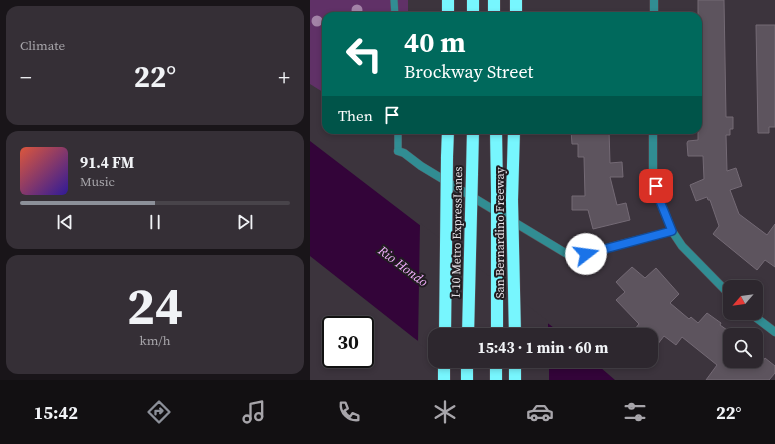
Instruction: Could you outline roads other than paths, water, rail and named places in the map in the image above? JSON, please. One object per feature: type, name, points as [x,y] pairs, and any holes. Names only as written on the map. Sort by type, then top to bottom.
[{"type":"highway","points":[[448,0],[448,12]]},
{"type":"highway","points":[[473,0],[473,12]]},
{"type":"highway","points":[[494,0],[494,12]]},
{"type":"highway","points":[[516,0],[516,12]]},
{"type":"highway","points":[[445,328],[448,134]]},
{"type":"highway","name":"I-10 Metro ExpressLanes","points":[[468,328],[473,134]]},
{"type":"highway","points":[[496,134],[496,328]]},
{"type":"highway","name":"San Bernardino Freeway","points":[[514,134],[512,200],[515,328]]},
{"type":"highway","points":[[444,368],[444,380]]},
{"type":"highway","points":[[467,368],[467,380]]},
{"type":"highway","points":[[496,368],[496,380]]},
{"type":"highway","points":[[515,368],[515,380]]},
{"type":"street","points":[[654,0],[654,12]]},
{"type":"street","points":[[653,134],[653,170],[660,201],[672,231],[682,246],[723,288]]},
{"type":"street","points":[[398,151],[404,153],[421,166],[572,257],[672,231]]},
{"type":"street","points":[[759,320],[775,332]]},
{"type":"lane","points":[[394,0],[395,12]]},
{"type":"lane","points":[[398,134],[398,151]]},
{"type":"water","name":"Rio Hondo","points":[[310,141],[554,328],[428,328],[428,348],[310,256]]},
{"type":"water","points":[[457,368],[601,368],[615,380],[474,380]]}]
